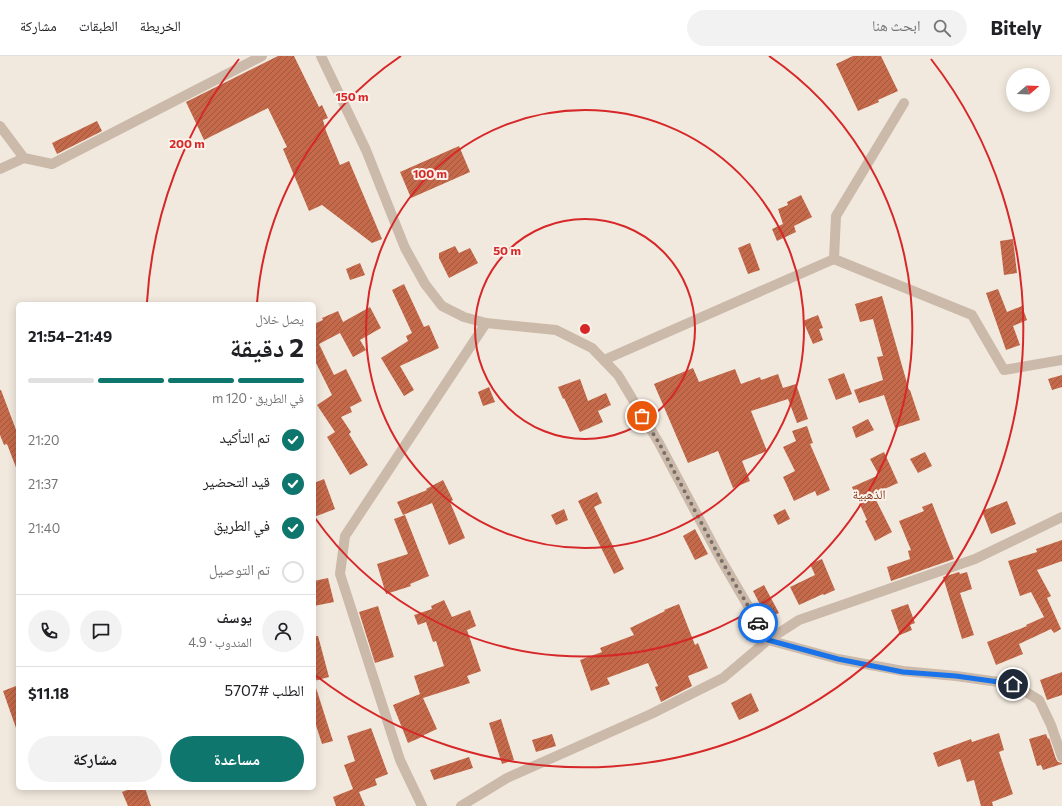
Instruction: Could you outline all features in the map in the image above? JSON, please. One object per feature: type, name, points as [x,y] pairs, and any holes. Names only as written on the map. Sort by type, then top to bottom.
[{"type":"street","points":[[0,169],[24,158],[52,164],[262,56]]},
{"type":"street","points":[[321,56],[366,150],[405,248],[425,284],[442,306],[464,317],[486,323],[556,330],[592,348],[604,360],[618,375],[659,443],[720,558],[768,640],[838,659],[903,672],[956,676],[1013,684],[1039,700],[1051,725],[1062,757]]},
{"type":"street","points":[[834,259],[836,216],[904,104],[869,160]]},
{"type":"street","points":[[0,126],[24,158]]},
{"type":"street","points":[[604,360],[834,259],[972,315],[1004,370],[1062,360]]},
{"type":"street","points":[[422,806],[400,760],[340,574],[345,536],[486,323]]},
{"type":"street","points":[[461,806],[507,778],[651,714],[723,678],[768,640],[799,620],[975,559],[1062,517]]},
{"type":"building","points":[[278,56],[294,56],[319,107],[322,105],[328,118],[323,120],[326,131],[340,165],[349,161],[382,239],[372,243],[322,205],[309,211],[283,149],[287,147],[268,108],[204,140],[186,102]]},
{"type":"building","points":[[853,56],[881,56],[898,91],[878,100],[879,102],[858,111],[836,64]]},
{"type":"building","points":[[97,121],[102,131],[57,154],[52,143]]},
{"type":"building","points":[[459,146],[470,172],[411,198],[400,172]]},
{"type":"building","points":[[801,195],[812,217],[794,226],[796,232],[777,241],[772,229],[783,224],[778,209],[788,205],[787,202]]},
{"type":"building","points":[[1013,239],[1017,273],[1004,275],[1000,241]]},
{"type":"building","points":[[750,243],[760,270],[748,274],[738,248]]},
{"type":"building","points":[[455,246],[459,253],[470,248],[478,263],[449,278],[439,258],[439,253]]},
{"type":"building","points":[[360,263],[365,275],[350,280],[346,269]]},
{"type":"building","points":[[404,284],[424,327],[429,325],[439,348],[400,366],[414,390],[404,396],[381,358],[408,341],[406,336],[412,333],[392,290]]},
{"type":"building","points":[[998,289],[1007,312],[1022,306],[1027,320],[1013,326],[1020,345],[1006,350],[986,293]]},
{"type":"building","points":[[882,296],[909,390],[920,420],[895,428],[884,395],[859,403],[854,390],[883,380],[877,357],[883,356],[873,319],[860,322],[855,304]]},
{"type":"building","points":[[370,307],[381,328],[360,340],[366,350],[353,357],[340,333],[319,344],[334,375],[346,369],[362,401],[350,407],[352,412],[341,417],[351,432],[349,434],[368,465],[350,475],[327,437],[335,432],[317,405],[332,395],[316,363],[316,323],[323,320],[322,318],[338,311],[343,322]]},
{"type":"building","points":[[818,315],[823,328],[819,329],[823,340],[813,344],[803,321]]},
{"type":"building","points":[[693,368],[699,382],[735,369],[741,384],[760,377],[761,380],[778,374],[783,388],[796,384],[808,419],[797,423],[788,399],[751,411],[767,451],[742,461],[750,481],[733,488],[718,451],[688,463],[654,384]]},
{"type":"building","points":[[844,373],[852,394],[836,400],[828,379]]},
{"type":"building","points":[[1062,375],[1062,387],[1052,390],[1048,379]]},
{"type":"building","points":[[580,379],[588,401],[606,393],[611,405],[598,411],[603,422],[580,432],[558,387]]},
{"type":"building","points":[[489,387],[495,402],[483,406],[478,392]]},
{"type":"building","points":[[1,390],[16,430],[16,467],[7,444],[4,445],[0,435]]},
{"type":"building","points":[[868,419],[874,430],[856,438],[852,427]]},
{"type":"building","points":[[807,426],[813,443],[810,444],[830,490],[817,496],[815,491],[794,501],[783,477],[795,471],[783,447],[796,441],[792,431]]},
{"type":"building","points":[[884,452],[898,483],[873,494],[892,532],[875,541],[865,521],[867,520],[852,487],[879,475],[870,459]]},
{"type":"building","points":[[925,452],[932,466],[918,473],[910,459]]},
{"type":"building","points":[[324,479],[335,509],[316,516],[316,482]]},
{"type":"building","points":[[443,480],[453,500],[450,502],[465,538],[449,545],[432,503],[403,515],[397,502],[427,490],[426,489]]},
{"type":"building","points":[[597,492],[602,503],[594,507],[624,569],[614,574],[578,501]]},
{"type":"building","points":[[1007,501],[1016,524],[991,534],[982,511]]},
{"type":"building","points":[[932,503],[954,559],[891,581],[887,567],[910,559],[908,551],[911,550],[899,521],[924,511],[922,507]]},
{"type":"building","points":[[564,509],[568,520],[556,525],[551,515]]},
{"type":"building","points":[[785,509],[790,519],[778,525],[773,515]]},
{"type":"building","points":[[405,515],[429,576],[410,584],[411,586],[386,594],[377,564],[408,554],[394,519]]},
{"type":"building","points":[[695,529],[708,554],[695,560],[683,536]]},
{"type":"building","points":[[1062,540],[1062,561],[1037,570],[1051,596],[1047,598],[1061,629],[1054,633],[1051,629],[1019,644],[1023,654],[996,665],[987,642],[1027,626],[1026,625],[1044,617],[1031,592],[1020,596],[1008,561],[1037,552],[1036,549]]},
{"type":"building","points":[[822,559],[835,590],[799,605],[790,587],[815,575],[810,564]]},
{"type":"building","points":[[959,572],[960,574],[967,572],[972,589],[960,593],[974,635],[962,639],[943,577]]},
{"type":"building","points":[[328,578],[334,602],[316,606],[316,581]]},
{"type":"building","points":[[764,585],[779,613],[767,618],[753,591]]},
{"type":"building","points":[[444,600],[452,617],[470,610],[476,626],[467,630],[481,671],[467,676],[470,683],[423,698],[437,729],[408,743],[393,705],[420,694],[414,676],[444,666],[436,641],[433,642],[426,622],[418,625],[414,615],[432,609],[431,606]]},
{"type":"building","points":[[679,604],[695,645],[698,643],[708,668],[688,676],[692,686],[661,702],[655,687],[658,686],[648,663],[607,678],[610,684],[591,691],[580,660],[602,652],[600,648],[634,635],[630,628],[665,611],[664,610]]},
{"type":"building","points":[[908,604],[915,623],[910,625],[912,630],[900,635],[891,610]]},
{"type":"building","points":[[378,606],[394,657],[375,663],[359,612]]},
{"type":"building","points":[[316,636],[318,636],[329,677],[316,680]]},
{"type":"building","points":[[1062,672],[1062,695],[1047,700],[1040,680]]},
{"type":"building","points":[[16,686],[16,728],[3,691]]},
{"type":"building","points":[[316,688],[333,741],[322,744],[316,725]]},
{"type":"building","points":[[751,693],[759,711],[739,720],[731,703]]},
{"type":"building","points":[[501,719],[514,760],[502,764],[489,723]]},
{"type":"building","points":[[371,728],[388,774],[375,779],[377,785],[359,792],[365,806],[336,806],[333,797],[353,789],[344,765],[355,761],[347,736]]},
{"type":"building","points":[[999,733],[1004,750],[999,752],[1013,794],[992,802],[993,806],[981,806],[974,780],[967,782],[960,759],[938,767],[933,753],[971,739],[972,742]]},
{"type":"building","points":[[552,734],[556,746],[536,752],[532,740]]},
{"type":"building","points":[[1046,734],[1048,739],[1049,738],[1056,759],[1062,764],[1043,770],[1041,765],[1037,766],[1029,739]]},
{"type":"building","points":[[469,757],[473,768],[434,780],[430,770]]},
{"type":"building","points":[[127,790],[146,790],[151,806],[128,806],[122,792]]},
{"type":"way so far","points":[[642,416],[659,443],[720,558],[758,623]]},
{"type":"district","name":"الذهبية","points":[[869,494]]},
{"type":"route","points":[[758,623],[768,640],[838,659],[903,672],[956,676],[1013,684]]}]
